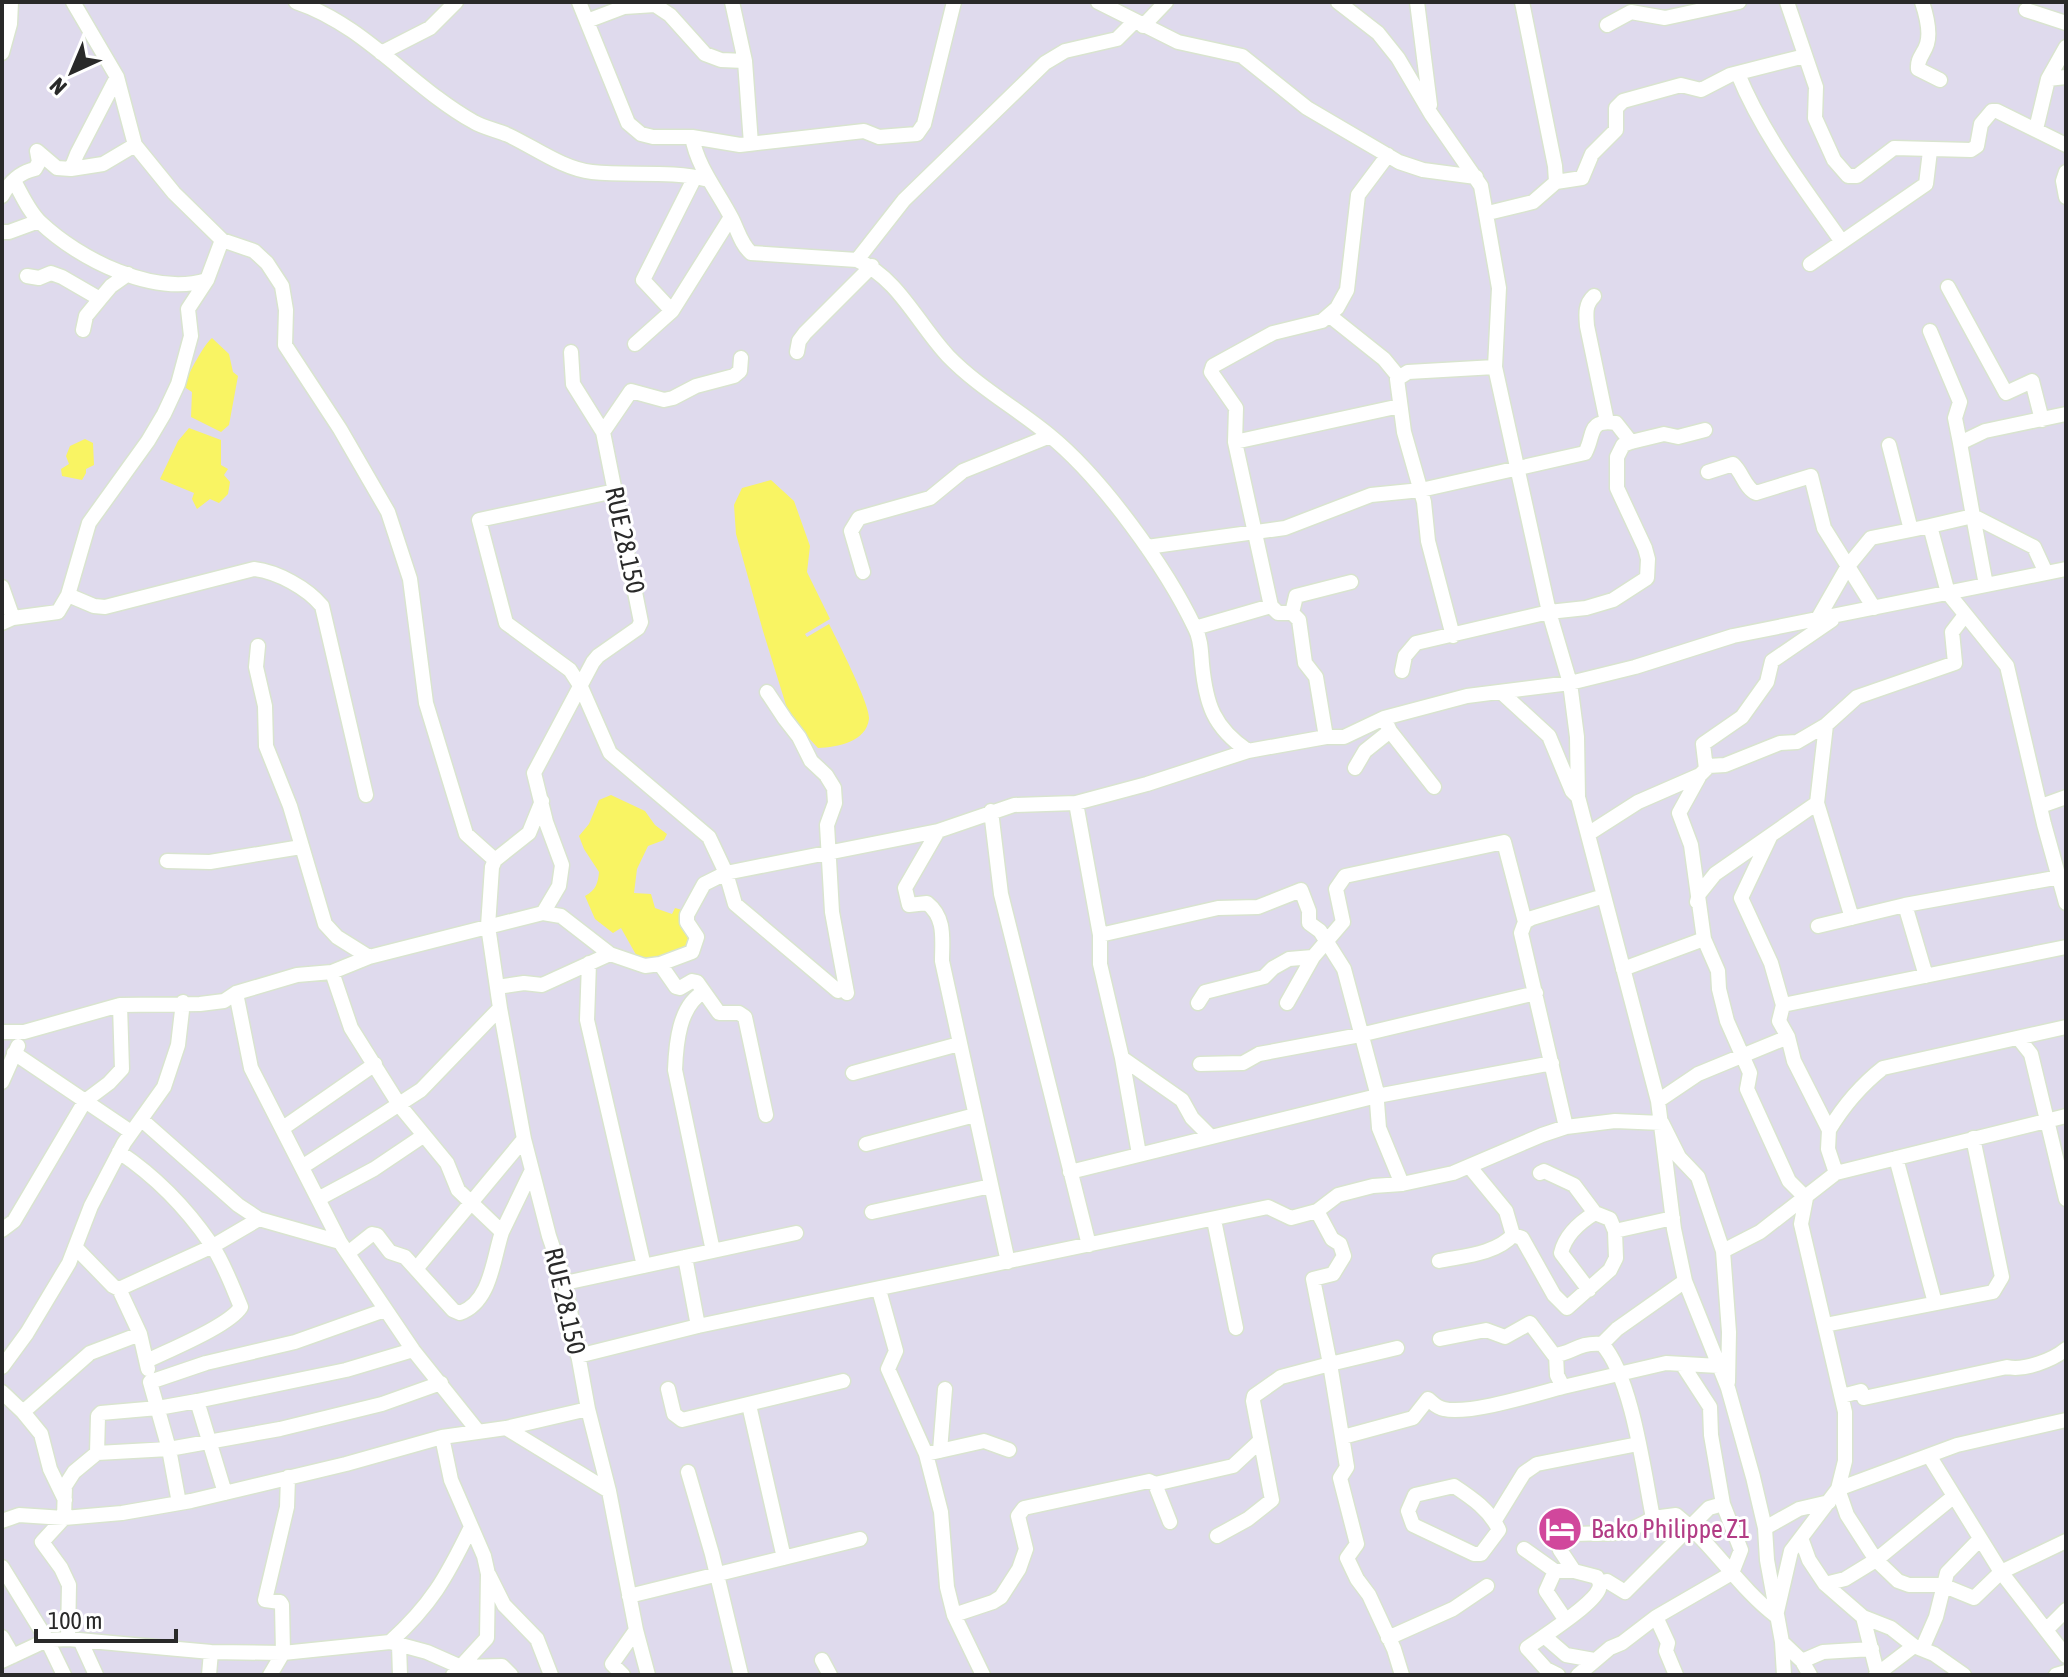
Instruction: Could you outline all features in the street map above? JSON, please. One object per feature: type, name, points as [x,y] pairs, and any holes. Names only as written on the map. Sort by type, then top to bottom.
[{"type":"street","points":[[2,53],[10,24],[11,2]]},
{"type":"street","points":[[73,2],[117,77],[135,145],[174,193],[222,240],[254,251],[267,263],[282,286],[286,310],[285,345],[340,429],[388,512],[410,579],[426,703],[466,834],[495,860]]},
{"type":"street","points":[[296,2],[342,23],[473,122],[505,133],[576,168],[590,172],[673,174],[702,179]]},
{"type":"street","points":[[381,53],[430,28],[456,2]]},
{"type":"street","points":[[579,2],[628,123],[634,130],[653,137],[692,137],[751,144],[857,131],[879,137],[917,134],[924,124],[954,2]]},
{"type":"street","points":[[732,2],[745,61],[751,144]]},
{"type":"street","points":[[1098,2],[1191,46],[1242,56],[1307,108],[1388,155],[1423,170],[1476,177]]},
{"type":"street","points":[[857,260],[904,200],[1045,63],[1065,51],[1117,39],[1166,2]]},
{"type":"street","points":[[1338,2],[1350,7],[1378,33],[1398,58],[1431,114],[1476,177],[1488,213],[1499,288],[1495,367],[1549,612],[1570,683],[1577,737],[1578,797],[1658,1101],[1673,1218],[1685,1281],[1728,1388],[1765,1528],[1784,1675]]},
{"type":"street","points":[[1417,2],[1431,114]]},
{"type":"street","points":[[1522,2],[1556,182]]},
{"type":"street","points":[[1607,25],[1631,12],[1665,18],[1739,2]]},
{"type":"street","points":[[1787,2],[1816,87],[1815,118],[1834,160],[1848,176],[1857,176],[1894,148],[1971,150],[1977,146],[1981,124],[1992,111],[2003,112],[2066,145]]},
{"type":"street","points":[[1922,2],[1927,19],[1928,42],[1917,63],[1918,69],[1940,80]]},
{"type":"street","points":[[587,21],[604,7],[655,5],[670,15],[705,54],[721,60],[745,61]]},
{"type":"street","points":[[2026,10],[2066,23]]},
{"type":"street","points":[[2036,129],[2048,79],[2066,47]]},
{"type":"street","points":[[1488,213],[1533,202],[1556,182],[1582,178],[1592,154],[1616,130],[1616,108],[1623,101],[1681,85],[1701,90],[1738,74],[1805,56]]},
{"type":"street","points":[[1738,74],[1772,142],[1842,242]]},
{"type":"street","points":[[71,169],[117,77]]},
{"type":"street","points":[[2048,79],[2066,77]]},
{"type":"street","points":[[692,137],[702,179],[731,217],[746,248],[756,255],[857,260],[872,266],[889,282],[957,365],[1050,436],[1085,469],[1147,547],[1195,628],[1211,712],[1223,730],[1248,751]]},
{"type":"street","points":[[2,196],[26,171],[35,169],[39,162],[37,151],[57,168],[71,169],[103,164],[135,145]]},
{"type":"street","points":[[1810,264],[1926,184],[1930,151]]},
{"type":"street","points":[[1326,737],[1316,677],[1305,663],[1299,620],[1292,613],[1278,613],[1271,606],[1235,442],[1236,408],[1211,372],[1213,366],[1273,333],[1322,321],[1330,316],[1347,290],[1358,195],[1388,155]]},
{"type":"street","points":[[2066,172],[2063,181],[2066,197]]},
{"type":"street","points":[[672,311],[643,280],[702,179]]},
{"type":"street","points":[[14,181],[39,221],[94,261],[128,274],[179,286],[207,280]]},
{"type":"street","points":[[635,344],[672,311],[731,217]]},
{"type":"street","points":[[2,232],[39,221]]},
{"type":"street","points":[[2,587],[7,620],[58,612],[68,595],[89,523],[148,441],[178,384],[191,336],[188,309],[207,280],[222,240]]},
{"type":"street","points":[[797,352],[799,341],[805,333],[872,266]]},
{"type":"street","points":[[27,276],[39,278],[51,273],[100,299]]},
{"type":"street","points":[[83,330],[86,316],[111,286],[128,274]]},
{"type":"street","points":[[1948,287],[2006,393],[2032,381],[2042,420]]},
{"type":"street","points":[[1594,296],[1589,300],[1586,311],[1587,326],[1607,422]]},
{"type":"street","points":[[1330,316],[1384,359],[1398,376],[1400,406],[1421,490],[1428,541],[1453,636]]},
{"type":"street","points":[[1930,331],[1960,402],[1955,418],[1986,585]]},
{"type":"street","points":[[571,352],[573,384],[603,432],[631,391],[664,400],[673,398],[696,386],[734,376],[740,371],[741,358]]},
{"type":"street","points":[[1398,376],[1408,372],[1495,367]]},
{"type":"street","points":[[1235,442],[1400,406]]},
{"type":"street","points":[[1960,443],[1985,431],[2066,414]]},
{"type":"street","points":[[1147,547],[1285,528],[1371,495],[1421,490],[1585,453],[1595,425],[1607,422],[1616,423],[1631,442]]},
{"type":"street","points":[[1402,671],[1405,656],[1416,643],[1549,612],[1586,608],[1613,600],[1647,578],[1645,548],[1616,481],[1617,457],[1623,445],[1631,442],[1664,434],[1678,437],[1705,430]]},
{"type":"street","name":"RUE 28.150","points":[[543,913],[559,886],[562,865],[546,822],[534,773],[598,656],[638,628],[641,622],[603,432]]},
{"type":"street","points":[[863,572],[851,531],[859,518],[930,498],[963,471],[1050,436]]},
{"type":"street","points":[[1889,445],[1911,530]]},
{"type":"street","points":[[1708,472],[1733,464],[1756,493],[1811,476],[1824,528],[1874,608]]},
{"type":"street","points":[[615,491],[479,520],[506,623],[570,670],[581,687],[610,753],[709,837],[726,873],[735,904],[842,992],[832,912],[827,825],[835,803],[834,788],[811,761],[799,737],[767,692]]},
{"type":"street","points":[[1817,620],[1848,566],[1871,538],[1973,516],[2034,547],[2046,573]]},
{"type":"street","points":[[1930,526],[1948,593],[2007,666],[2066,903]]},
{"type":"street","points":[[68,595],[94,606],[105,607],[254,569],[265,571],[312,594],[322,606],[366,795]]},
{"type":"street","points":[[2,1032],[24,1032],[120,1005],[224,1001],[236,993],[297,975],[332,972],[369,957],[543,913],[561,916],[610,954],[645,966],[660,964],[692,952],[697,937],[687,922],[687,915],[704,884],[726,873],[938,831],[1014,805],[1076,803],[1248,751],[1326,737],[1344,737],[1467,696],[1570,683],[1635,667],[1733,636],[2066,569]]},
{"type":"street","points":[[1292,613],[1296,596],[1351,582]]},
{"type":"street","points":[[1195,628],[1271,606]]},
{"type":"street","points":[[1588,834],[1638,802],[1704,770],[1780,743],[1797,742],[1826,725],[1857,697],[1955,663],[1952,632],[1965,615]]},
{"type":"street","points":[[1806,1198],[1789,1181],[1747,1089],[1750,1073],[1727,1021],[1718,971],[1704,939],[1691,845],[1679,813],[1704,770],[1703,744],[1742,717],[1767,682],[1772,661],[1840,616]]},
{"type":"street","points":[[258,646],[256,667],[266,716],[266,746],[290,806],[325,924],[337,937],[369,957]]},
{"type":"street","points":[[1501,692],[1549,736],[1572,791],[1578,797]]},
{"type":"street","points":[[1355,768],[1387,724]]},
{"type":"street","points":[[1387,724],[1434,787]]},
{"type":"street","points":[[1826,725],[1817,803],[1852,918]]},
{"type":"street","points":[[2041,806],[2066,797]]},
{"type":"street","points":[[488,926],[495,860],[529,833],[542,801]]},
{"type":"street","points":[[1076,803],[1100,935],[1100,964],[1122,1058],[1139,1154]]},
{"type":"street","points":[[1697,902],[1699,894],[1715,874],[1817,803]]},
{"type":"street","points":[[991,811],[1001,894],[1089,1245]]},
{"type":"street","points":[[938,831],[905,888],[909,905],[927,903],[939,916],[942,961],[1008,1262]]},
{"type":"street","points":[[1770,837],[1741,898],[1771,963],[1783,1005],[1779,1021],[1788,1037],[1794,1061],[1829,1130]]},
{"type":"street","points":[[1287,1003],[1313,957],[1343,922],[1336,889],[1345,876],[1504,842],[1525,922],[1521,933],[1566,1127]]},
{"type":"street","points":[[167,861],[210,862],[301,847]]},
{"type":"street","points":[[1818,926],[1905,905],[2060,877]]},
{"type":"street","points":[[1100,935],[1218,908],[1258,907],[1301,890],[1309,911],[1309,923],[1320,931],[1344,969],[1377,1096],[1380,1132],[1402,1184]]},
{"type":"street","points":[[1525,922],[1604,896]]},
{"type":"street","points":[[1905,905],[1926,976]]},
{"type":"street","name":"RUE 28.150","points":[[488,926],[524,1139],[565,1283],[588,1409],[609,1491],[636,1630],[647,1670]]},
{"type":"street","points":[[1623,969],[1704,939]]},
{"type":"street","points":[[1783,1005],[2066,947]]},
{"type":"street","points":[[497,987],[524,983],[542,985],[610,954]]},
{"type":"street","points":[[1198,1003],[1205,992],[1264,977],[1289,959],[1313,957]]},
{"type":"street","points":[[589,963],[587,1020],[644,1266]]},
{"type":"street","points":[[660,964],[676,987],[697,982],[719,1013],[739,1013],[745,1017],[766,1115]]},
{"type":"street","points":[[332,972],[351,1028],[400,1106],[447,1163],[456,1187],[502,1232]]},
{"type":"street","points":[[704,992],[689,1004],[676,1047],[675,1070],[713,1251]]},
{"type":"street","points":[[236,993],[251,1068],[344,1247],[413,1350],[477,1430]]},
{"type":"street","points":[[1200,1064],[1243,1063],[1259,1054],[1360,1035],[1536,993]]},
{"type":"street","points":[[2,1367],[69,1263],[91,1206],[119,1152],[164,1087],[178,1045],[183,1002]]},
{"type":"street","points":[[2,1230],[14,1221],[85,1101],[122,1069],[120,1005]]},
{"type":"street","points":[[302,1167],[400,1106],[451,1061],[500,1008]]},
{"type":"street","points":[[1836,1173],[1828,1149],[1829,1130],[1843,1106],[1863,1083],[1883,1068],[2066,1027]]},
{"type":"street","points":[[2,1082],[24,1032]]},
{"type":"street","points":[[1658,1101],[1698,1074],[1788,1037]]},
{"type":"street","points":[[2019,1039],[2031,1054],[2065,1195]]},
{"type":"street","points":[[853,1073],[959,1044]]},
{"type":"street","points":[[14,1053],[131,1132]]},
{"type":"street","points":[[1122,1058],[1182,1100],[1192,1118],[1211,1137]]},
{"type":"street","points":[[1070,1172],[1377,1096],[1552,1063]]},
{"type":"street","points":[[283,1128],[375,1064]]},
{"type":"street","points":[[866,1144],[975,1115]]},
{"type":"street","points":[[1723,1251],[1760,1232],[1836,1173],[2066,1116]]},
{"type":"street","points":[[142,1120],[238,1205],[259,1219],[344,1247],[375,1234],[390,1252],[405,1257],[453,1310],[460,1313],[470,1309],[487,1286],[502,1232],[532,1170]]},
{"type":"street","points":[[578,1356],[698,1326],[1268,1207],[1291,1218],[1317,1211],[1338,1195],[1453,1173],[1566,1127],[1615,1121],[1662,1123]]},
{"type":"street","points":[[1662,1123],[1679,1157],[1698,1177],[1723,1251],[1729,1332],[1728,1388]]},
{"type":"street","points":[[318,1199],[374,1169],[423,1136]]},
{"type":"street","points":[[1825,1325],[1993,1292],[2002,1277],[1973,1138]]},
{"type":"street","points":[[416,1269],[524,1139]]},
{"type":"street","points":[[119,1152],[137,1164],[179,1203],[213,1246],[241,1307],[213,1328],[147,1361]]},
{"type":"street","points":[[1896,1158],[1935,1303]]},
{"type":"street","points":[[1469,1166],[1506,1211],[1513,1235]]},
{"type":"street","points":[[1513,1235],[1522,1238],[1554,1295],[1567,1308],[1610,1270],[1616,1258],[1615,1231],[1610,1219],[1595,1213],[1574,1185],[1544,1171],[1540,1173]]},
{"type":"street","points":[[872,1212],[991,1186]]},
{"type":"street","points":[[1776,1616],[1791,1551],[1838,1489],[1845,1461],[1845,1412],[1801,1224],[1806,1198]]},
{"type":"street","points":[[1317,1211],[1332,1239],[1340,1244],[1344,1256],[1333,1274],[1313,1279],[1343,1437],[1347,1467],[1340,1478],[1357,1544],[1347,1558],[1369,1595],[1402,1675]]},
{"type":"street","points":[[1589,1290],[1561,1253],[1563,1245],[1582,1221],[1595,1213]]},
{"type":"street","points":[[1615,1231],[1673,1218]]},
{"type":"street","points":[[119,1289],[213,1246],[259,1219]]},
{"type":"street","points":[[1214,1220],[1236,1328]]},
{"type":"street","points":[[565,1283],[796,1233]]},
{"type":"street","points":[[1439,1261],[1483,1252],[1513,1235]]},
{"type":"street","points":[[75,1247],[119,1289],[140,1334],[179,1503]]},
{"type":"street","points":[[685,1257],[698,1326]]},
{"type":"street","points":[[1556,1355],[1584,1343],[1602,1344],[1617,1329],[1685,1281]]},
{"type":"street","points":[[879,1290],[896,1351],[888,1369],[933,1453]]},
{"type":"street","points":[[150,1382],[206,1363],[295,1342],[385,1310]]},
{"type":"street","points":[[1440,1339],[1486,1330],[1505,1337],[1530,1323],[1556,1355],[1557,1375],[1563,1387]]},
{"type":"street","points":[[23,1412],[90,1353],[140,1334]]},
{"type":"street","points":[[1602,1344],[1619,1373],[1653,1518]]},
{"type":"street","points":[[1217,1536],[1248,1519],[1272,1500],[1254,1396],[1281,1377],[1397,1348]]},
{"type":"street","points":[[1842,1396],[1861,1391],[1864,1398],[2007,1367],[2017,1369],[2055,1358],[2066,1349]]},
{"type":"street","points":[[97,1453],[98,1416],[101,1413],[197,1401],[346,1370],[413,1350]]},
{"type":"street","points":[[1343,1437],[1413,1418],[1428,1399],[1439,1408],[1448,1410],[1492,1405],[1666,1363],[1719,1366]]},
{"type":"street","points":[[1578,1675],[1594,1660],[1656,1617],[1732,1573],[1741,1550],[1723,1504],[1711,1435],[1710,1407],[1682,1364]]},
{"type":"street","points":[[668,1389],[674,1414],[682,1420],[843,1381]]},
{"type":"street","points":[[96,1675],[74,1641],[69,1585],[42,1542],[64,1518],[65,1486],[70,1477],[97,1453],[169,1449],[280,1429],[344,1415],[441,1383]]},
{"type":"street","points":[[945,1389],[933,1453],[947,1587],[954,1615],[985,1674]]},
{"type":"street","points":[[2,1392],[41,1434],[50,1469],[65,1500]]},
{"type":"street","points":[[197,1401],[225,1493]]},
{"type":"street","points":[[749,1405],[784,1558]]},
{"type":"street","points":[[2,1521],[19,1515],[64,1518],[122,1513],[179,1503],[346,1464],[442,1437],[506,1428],[588,1409]]},
{"type":"street","points":[[1838,1489],[1957,1445],[2066,1420]]},
{"type":"street","points":[[506,1428],[609,1491]]},
{"type":"street","points":[[442,1437],[451,1480],[484,1556],[488,1574],[487,1638]]},
{"type":"street","points":[[933,1453],[984,1441],[1009,1450]]},
{"type":"street","points":[[954,1615],[993,1602],[1007,1588],[1019,1569],[1026,1549],[1018,1516],[1024,1508],[1233,1466],[1260,1441]]},
{"type":"street","points":[[1495,1520],[1524,1473],[1537,1464],[1638,1444]]},
{"type":"street","points":[[1930,1457],[2001,1572],[2066,1656]]},
{"type":"street","points":[[688,1472],[741,1675]]},
{"type":"street","points":[[270,1675],[283,1653],[282,1605],[265,1600],[287,1507],[288,1477]]},
{"type":"street","points":[[1155,1484],[1170,1522]]},
{"type":"street","points":[[1454,1486],[1476,1501],[1495,1520],[1499,1530],[1481,1554],[1474,1554],[1413,1525],[1408,1511],[1415,1495],[1454,1486]]},
{"type":"street","points":[[1838,1489],[1847,1515],[1876,1560],[1898,1581],[1909,1585],[1942,1585],[1974,1598],[2001,1572],[2066,1541]]},
{"type":"street","points":[[1825,1584],[1845,1579],[1876,1560],[1953,1497]]},
{"type":"street","points":[[1765,1528],[1799,1509],[1829,1502]]},
{"type":"street","points":[[1600,1583],[1607,1581],[1625,1592],[1709,1508],[1723,1504]]},
{"type":"street","points":[[1574,1571],[1560,1550],[1573,1534],[1629,1532],[1653,1518],[1676,1515],[1690,1526],[1754,1599],[1776,1616]]},
{"type":"street","points":[[394,1643],[438,1590],[470,1529]]},
{"type":"street","points":[[1801,1538],[1809,1560],[1825,1584],[1863,1617],[1891,1628],[1964,1675]]},
{"type":"street","points":[[629,1596],[860,1539]]},
{"type":"street","points":[[1863,1617],[1876,1674],[1918,1648],[1936,1617],[1942,1585],[1953,1565],[1980,1539]]},
{"type":"street","points":[[1524,1549],[1555,1571],[1574,1571],[1597,1577],[1600,1583],[1598,1591],[1578,1612],[1527,1648],[1546,1669],[1558,1675]]},
{"type":"street","points":[[2,1567],[47,1640],[64,1675]]},
{"type":"street","points":[[1555,1571],[1546,1591],[1565,1619]]},
{"type":"street","points":[[488,1574],[508,1610],[537,1639],[551,1675]]},
{"type":"street","points":[[1388,1638],[1453,1609],[1487,1586]]},
{"type":"street","points":[[457,1671],[508,1610]]},
{"type":"street","points":[[2046,1630],[2066,1610]]},
{"type":"street","points":[[1656,1617],[1668,1643],[1666,1651],[1676,1675]]},
{"type":"street","points":[[623,1675],[612,1664],[636,1630]]},
{"type":"street","points":[[1544,1636],[1566,1655],[1594,1660]]},
{"type":"street","points":[[2,1637],[8,1658],[47,1640],[211,1652],[283,1653],[394,1643],[427,1652],[457,1671],[502,1666],[511,1675]]},
{"type":"street","points":[[1782,1642],[1802,1661],[1810,1675]]},
{"type":"street","points":[[394,1643],[400,1675]]},
{"type":"street","points":[[1802,1661],[1823,1652],[1872,1649]]},
{"type":"street","points":[[209,1675],[211,1652]]},
{"type":"street","points":[[822,1660],[830,1675]]},
{"type":"street","points":[[633,1675],[647,1670]]},
{"type":"street","points":[[2056,1675],[2066,1672]]},
{"type":"shaded area","points":[[212,338],[229,354],[233,372],[238,376],[229,425],[221,432],[191,417],[192,392],[183,386],[200,353]]},
{"type":"shaded area","points":[[189,428],[221,440],[221,465],[228,469],[224,475],[230,482],[228,494],[219,503],[210,499],[197,509],[192,499],[194,493],[160,479],[178,441]]},
{"type":"shaded area","points":[[85,439],[93,443],[94,465],[86,469],[82,480],[62,476],[61,469],[69,464],[66,456],[70,446]]},
{"type":"shaded area","points":[[771,480],[794,501],[810,546],[807,572],[830,619],[805,634],[807,637],[829,624],[865,701],[869,719],[867,727],[850,742],[818,748],[790,718],[763,631],[736,534],[734,505],[742,488]]},
{"type":"shaded area","points":[[611,795],[645,811],[655,825],[667,834],[664,840],[648,846],[637,869],[634,893],[651,894],[655,908],[672,914],[675,908],[682,910],[690,935],[684,953],[639,960],[621,928],[613,933],[595,919],[585,896],[596,886],[599,872],[579,836],[589,824],[599,800]]},
{"type":"place","name":"Bako Philippe Z1","points":[[1560,1529]]}]
